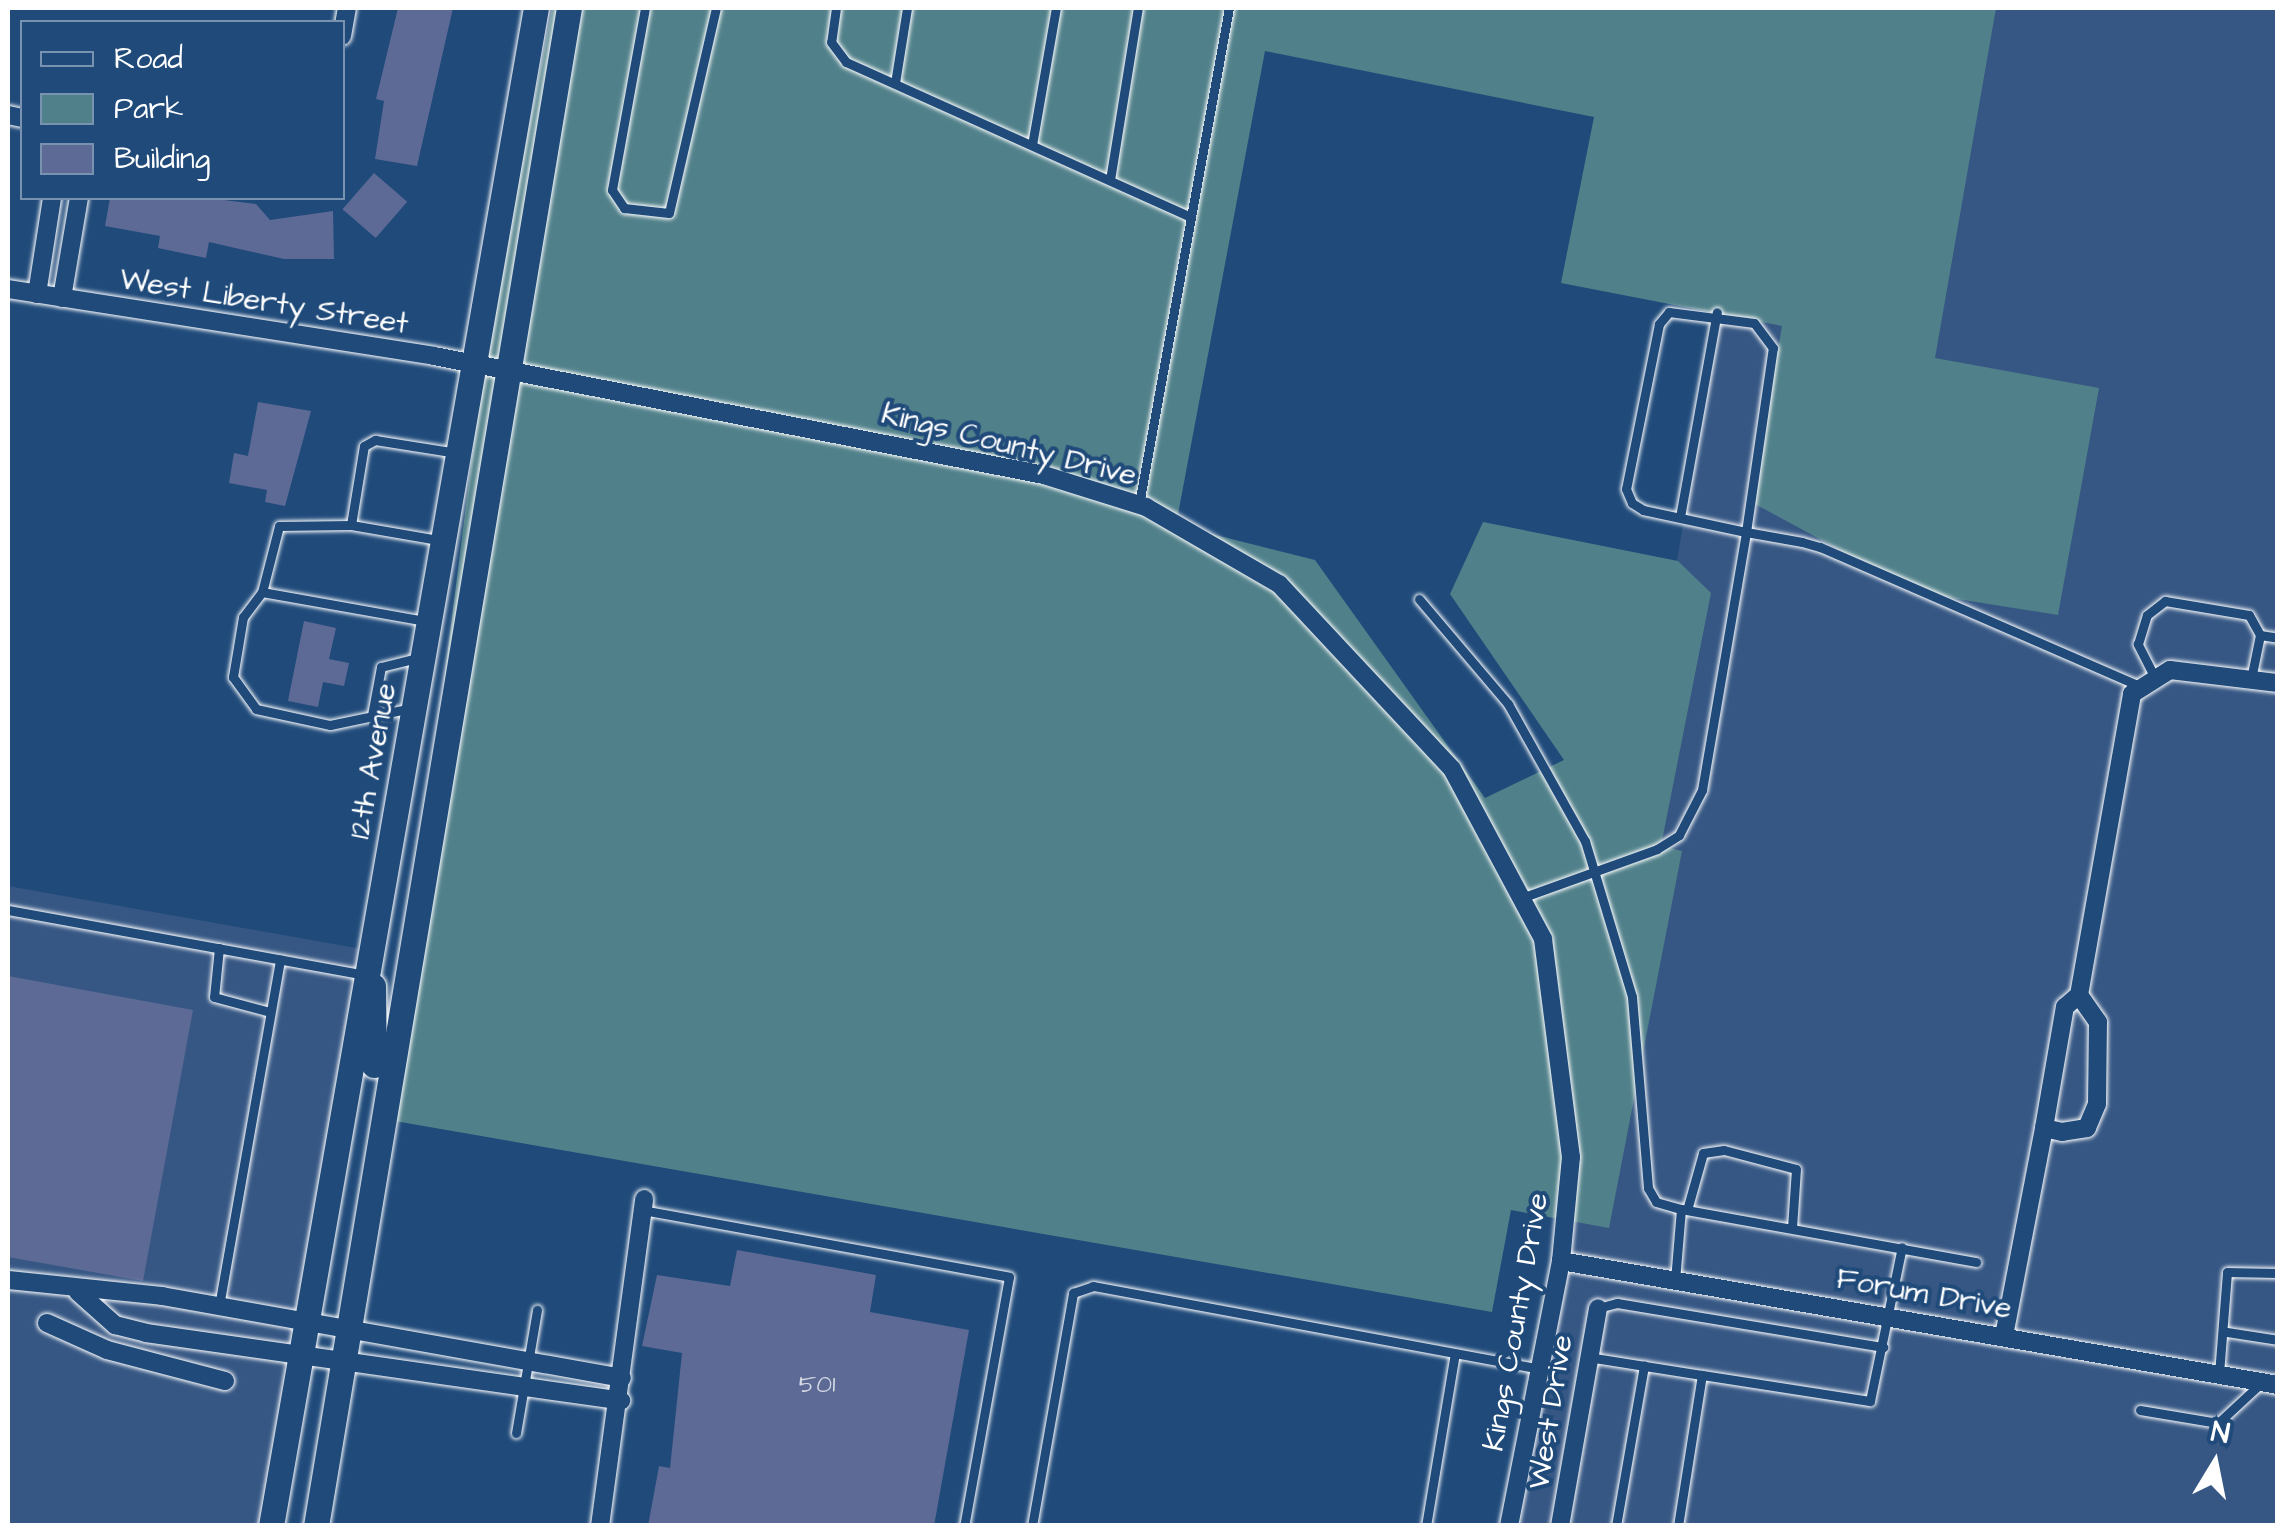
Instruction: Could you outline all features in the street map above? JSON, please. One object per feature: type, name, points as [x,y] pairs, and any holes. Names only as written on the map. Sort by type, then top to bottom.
[{"type":"main road","name":"12th Avenue","points":[[270,1526],[536,8]]},
{"type":"main road","points":[[316,1526],[345,1365],[377,1141],[570,8]]},
{"type":"main road","points":[[369,976],[379,1022],[365,1122],[377,1141]]},
{"type":"street","points":[[36,294],[52,200]]},
{"type":"street","points":[[62,298],[78,200]]},
{"type":"street","name":"West Liberty Street","points":[[8,289],[511,370]]},
{"type":"street","name":"Kings County Drive","points":[[511,370],[952,454],[1139,504],[1279,584],[1452,770],[1524,898],[1542,939],[1570,1157],[1561,1261],[1536,1368],[1509,1526]]},
{"type":"street","points":[[2004,1336],[2065,1007],[2079,995],[2118,762],[2146,680],[2194,669],[2278,683]]},
{"type":"street","points":[[2044,1128],[2080,1132],[2093,1122],[2098,1022],[2079,995]]},
{"type":"street","points":[[600,1526],[621,1401],[620,1325],[643,1205]]},
{"type":"street","name":"Forum Drive","points":[[1561,1261],[2269,1383]]},
{"type":"street","points":[[8,1280],[78,1292],[218,1306],[622,1378]]},
{"type":"street","points":[[78,1292],[114,1326],[298,1361],[621,1401]]},
{"type":"street","name":"West Drive","points":[[1560,1526],[1598,1308]]},
{"type":"street","points":[[47,1322],[107,1350],[225,1381]]},
{"type":"lane","points":[[645,8],[612,190],[624,208],[668,213],[716,8]]},
{"type":"lane","points":[[836,8],[831,42],[846,62],[1191,217]]},
{"type":"lane","points":[[895,84],[907,8]]},
{"type":"lane","points":[[1032,145],[1056,8]]},
{"type":"lane","points":[[1110,180],[1138,8]]},
{"type":"lane","points":[[1139,504],[1229,8]]},
{"type":"lane","points":[[1524,898],[1596,876],[1657,850],[1695,815],[1746,532],[1773,348],[1754,323],[1686,308],[1659,324],[1626,489],[1643,510],[1746,532],[1820,547],[2146,680]]},
{"type":"lane","points":[[1680,518],[1717,312]]},
{"type":"lane","points":[[350,526],[364,446],[375,440],[460,454]]},
{"type":"lane","points":[[415,708],[330,725],[256,709],[239,690],[244,617],[262,592],[279,526],[350,526],[444,541]]},
{"type":"lane","points":[[262,592],[430,622]]},
{"type":"lane","points":[[1420,599],[1508,704],[1596,876],[1632,997],[1648,1188],[1656,1202],[1976,1262]]},
{"type":"lane","points":[[2146,680],[2138,644],[2147,615],[2165,601],[2249,615],[2260,635],[2251,679]]},
{"type":"lane","points":[[2260,635],[2278,638]]},
{"type":"lane","points":[[372,715],[381,667],[424,656]]},
{"type":"lane","points":[[8,910],[369,976]]},
{"type":"lane","points":[[219,948],[214,997],[270,1012]]},
{"type":"lane","points":[[218,1306],[280,959]]},
{"type":"lane","points":[[1676,1280],[1684,1210],[1702,1153],[1724,1150],[1796,1169],[1792,1228]]},
{"type":"lane","points":[[643,1205],[1009,1277],[964,1526]]},
{"type":"lane","points":[[1588,1356],[1870,1402],[1902,1248]]},
{"type":"lane","points":[[2278,1273],[2230,1268],[2218,1322],[2227,1332],[2278,1340]]},
{"type":"lane","points":[[1032,1526],[1073,1293],[1093,1286],[1536,1368]]},
{"type":"lane","points":[[1598,1308],[1884,1347]]},
{"type":"lane","points":[[516,1433],[537,1310]]},
{"type":"lane","points":[[2219,1374],[2227,1332]]},
{"type":"lane","points":[[1426,1526],[1454,1353]]},
{"type":"lane","points":[[1616,1526],[1644,1365]]},
{"type":"lane","points":[[1678,1526],[1702,1374]]},
{"type":"lane","points":[[2140,1410],[2218,1423],[2269,1383]]},
{"type":"shaded area","points":[[1773,8],[2277,8],[2277,1525],[1509,1526]]},
{"type":"shaded area","points":[[8,886],[373,951],[271,1525],[8,1525]]},
{"type":"green space","points":[[552,8],[1996,8],[1935,358],[2099,388],[2058,615],[1920,593],[1753,503],[1782,326],[1561,283],[1594,117],[1265,51],[1176,525],[1315,560],[1485,798],[1564,760],[1450,594],[1483,522],[1678,561],[1711,593],[1661,846],[1682,851],[1609,1228],[1511,1210],[1492,1312],[389,1120],[485,354]]},
{"type":"building","points":[[398,8],[453,8],[417,166],[375,159],[384,101],[376,99]]},
{"type":"building","points":[[374,173],[407,202],[376,238],[343,209]]},
{"type":"building","points":[[110,200],[224,200],[256,204],[270,220],[333,211],[334,259],[284,259],[209,242],[206,258],[158,248],[160,236],[105,226]]},
{"type":"building","points":[[258,402],[311,411],[285,506],[265,502],[267,490],[229,483],[234,453],[248,456]]},
{"type":"building","points":[[304,621],[336,628],[329,659],[349,663],[344,686],[323,682],[318,707],[288,701]]},
{"type":"building","points":[[8,976],[193,1010],[143,1281],[8,1257]]},
{"type":"building","points":[[737,1250],[876,1275],[870,1312],[969,1330],[934,1526],[648,1526],[659,1466],[670,1468],[682,1353],[642,1346],[657,1275],[730,1286]]}]
